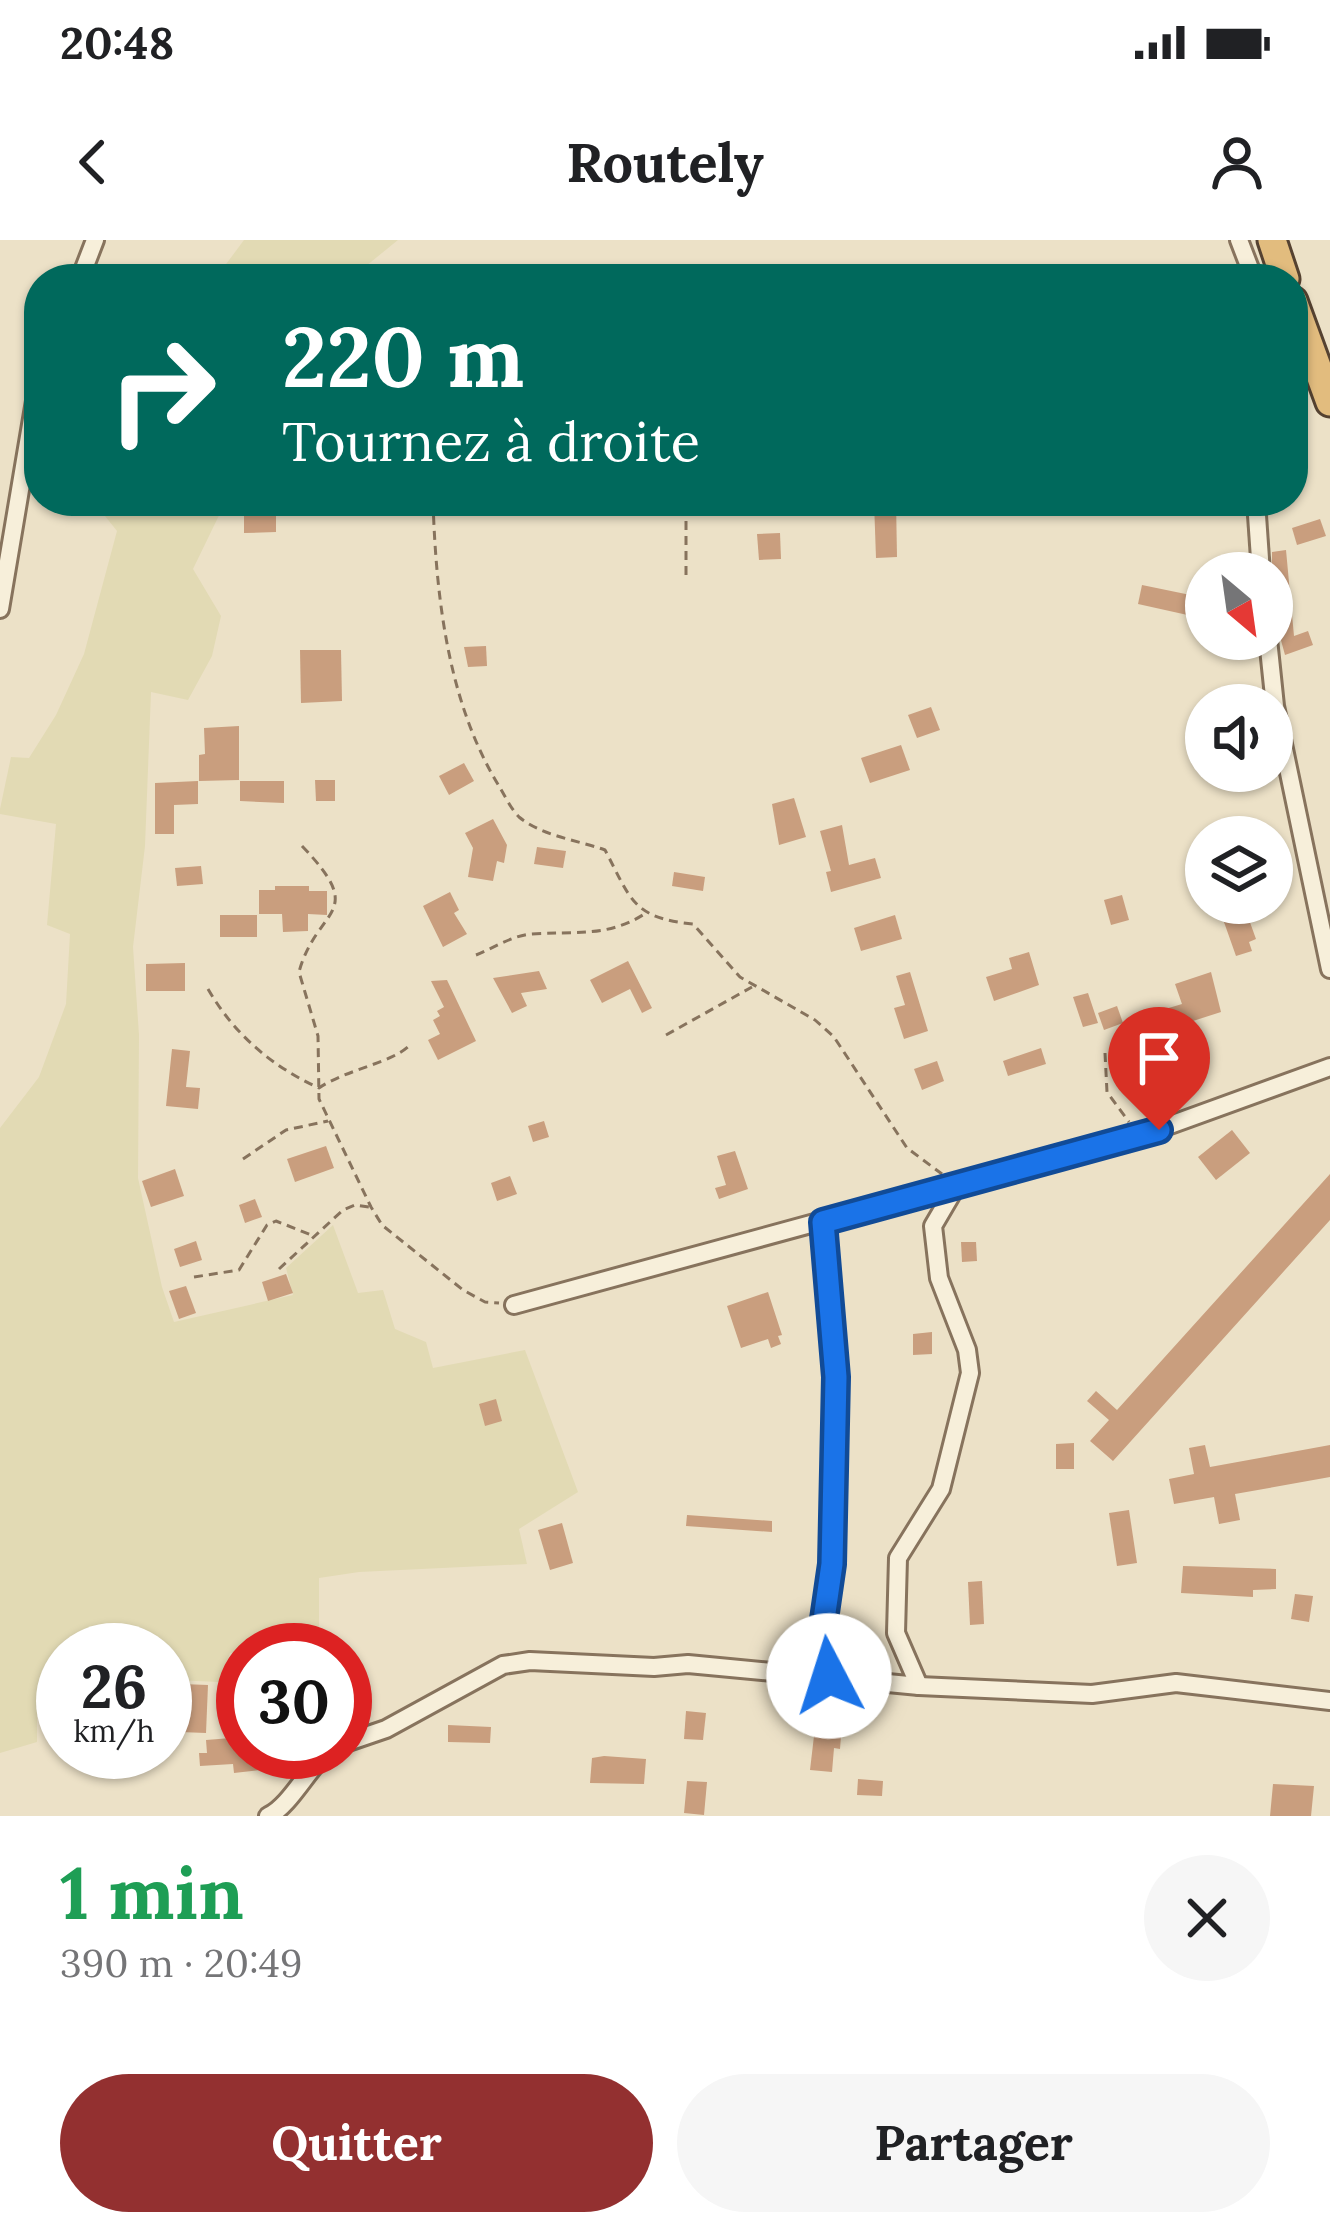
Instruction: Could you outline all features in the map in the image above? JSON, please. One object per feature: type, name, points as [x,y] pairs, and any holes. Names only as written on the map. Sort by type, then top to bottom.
[{"type":"highway","points":[[1318,345],[1330,402]]},
{"type":"street","points":[[0,609],[24,466]]},
{"type":"street","points":[[1257,516],[1260,552]]},
{"type":"street","points":[[1270,660],[1275,706],[1330,969]]},
{"type":"street","points":[[514,1304],[1145,1133],[1330,1066]]},
{"type":"street","points":[[919,1686],[896,1634],[898,1558],[940,1489],[970,1373],[967,1350],[939,1278],[934,1226],[958,1185]]},
{"type":"street","points":[[823,1222],[836,1377],[832,1564],[821,1640],[829,1676]]},
{"type":"street","points":[[372,1734],[503,1665],[530,1661],[654,1667],[688,1664],[919,1686],[1092,1694],[1176,1683],[1330,1701]]},
{"type":"street","points":[[268,1816],[279,1811],[302,1779]]},
{"type":"path","points":[[434,516],[444,627],[482,759],[516,814],[542,831],[605,850],[635,907],[667,922],[693,925],[740,977],[815,1020],[834,1037],[908,1148],[958,1185]]},
{"type":"path","points":[[686,516],[686,575]]},
{"type":"path","points":[[302,846],[324,868],[337,892],[335,908],[299,972],[318,1036],[320,1099],[382,1225],[463,1291],[485,1302],[514,1304]]},
{"type":"path","points":[[476,955],[531,934],[591,934],[626,926],[647,912]]},
{"type":"path","points":[[666,1035],[754,986]]},
{"type":"path","points":[[208,989],[239,1034],[273,1062],[319,1088]]},
{"type":"path","points":[[319,1088],[338,1075],[401,1054],[409,1046]]},
{"type":"path","points":[[1105,1053],[1107,1092],[1116,1108],[1145,1133]]},
{"type":"path","points":[[243,1160],[286,1130],[330,1120]]},
{"type":"path","points":[[279,1269],[343,1210],[355,1205],[371,1207]]},
{"type":"path","points":[[194,1277],[239,1270],[267,1225],[276,1221],[314,1236]]},
{"type":"shaded area","points":[[244,240],[398,240],[368,264],[226,264]]},
{"type":"shaded area","points":[[105,516],[219,516],[193,569],[221,616],[212,656],[188,700],[151,692],[145,846],[133,947],[139,1035],[138,1178],[174,1322],[293,1295],[286,1268],[333,1225],[358,1293],[383,1290],[395,1329],[426,1342],[433,1368],[525,1350],[578,1492],[519,1529],[527,1564],[319,1578],[319,1623],[216,1623],[216,1682],[192,1681],[192,1623],[36,1623],[36,1742],[0,1753],[0,1128],[39,1077],[66,1004],[70,934],[47,925],[56,824],[0,814],[0,809],[11,757],[29,758],[56,715],[84,654],[117,531]]},
{"type":"building","points":[[244,516],[276,516],[276,532],[244,533]]},
{"type":"building","points":[[875,516],[896,516],[897,557],[876,558]]},
{"type":"building","points":[[1320,519],[1326,536],[1297,545],[1292,528]]},
{"type":"building","points":[[780,533],[781,559],[759,560],[757,534]]},
{"type":"building","points":[[1142,585],[1185,594],[1185,614],[1138,604]]},
{"type":"building","points":[[1293,625],[1294,636],[1308,631],[1313,645],[1293,652]]},
{"type":"building","points":[[486,646],[487,666],[468,667],[464,647]]},
{"type":"building","points":[[300,650],[341,650],[342,701],[301,703]]},
{"type":"building","points":[[931,707],[940,730],[917,738],[908,715]]},
{"type":"building","points":[[239,726],[239,780],[199,781],[204,728]]},
{"type":"building","points":[[901,745],[910,770],[870,783],[861,758]]},
{"type":"building","points":[[464,763],[474,781],[449,795],[439,776]]},
{"type":"building","points":[[315,780],[335,780],[335,801],[316,801]]},
{"type":"building","points":[[198,781],[198,804],[174,805],[174,834],[155,834],[155,783]]},
{"type":"building","points":[[240,781],[284,781],[284,803],[240,801]]},
{"type":"building","points":[[794,798],[806,837],[779,845],[772,804]]},
{"type":"building","points":[[493,819],[507,845],[504,863],[497,861],[493,881],[468,877],[473,848],[465,833]]},
{"type":"building","points":[[842,825],[849,865],[875,858],[881,878],[831,892],[826,872],[831,871],[820,831]]},
{"type":"building","points":[[537,847],[566,851],[563,868],[534,864]]},
{"type":"building","points":[[201,866],[203,884],[177,886],[175,868]]},
{"type":"building","points":[[674,872],[705,877],[703,891],[672,886]]},
{"type":"building","points":[[275,886],[327,891],[327,915],[308,914],[308,931],[283,932],[282,914],[259,914],[259,890],[275,890]]},
{"type":"building","points":[[450,892],[459,910],[454,913],[467,934],[443,947],[423,906]]},
{"type":"building","points":[[1122,895],[1129,920],[1111,925],[1104,900]]},
{"type":"building","points":[[220,915],[257,915],[257,937],[220,937]]},
{"type":"building","points":[[895,915],[902,939],[861,951],[854,928]]},
{"type":"building","points":[[1225,924],[1251,924],[1256,939],[1249,942],[1252,951],[1236,956]]},
{"type":"building","points":[[1029,952],[1039,985],[994,1001],[986,977],[1012,969],[1009,958]]},
{"type":"building","points":[[628,961],[652,1008],[642,1013],[630,989],[602,1003],[590,980]]},
{"type":"building","points":[[185,963],[185,991],[146,991],[146,964]]},
{"type":"building","points":[[539,971],[547,989],[521,993],[527,1006],[512,1013],[493,978]]},
{"type":"building","points":[[910,972],[928,1031],[904,1039],[894,1008],[905,1005],[896,976]]},
{"type":"building","points":[[1211,972],[1221,1012],[1168,1029],[1162,1010],[1182,1004],[1175,984]]},
{"type":"building","points":[[447,980],[476,1041],[438,1060],[428,1040],[440,1034],[433,1020],[444,1007],[431,981]]},
{"type":"building","points":[[1088,993],[1098,1023],[1083,1027],[1073,997]]},
{"type":"building","points":[[1117,1006],[1123,1023],[1104,1030],[1098,1013]]},
{"type":"building","points":[[1041,1048],[1046,1064],[1008,1076],[1003,1061]]},
{"type":"building","points":[[172,1049],[190,1051],[186,1087],[200,1088],[198,1109],[166,1106]]},
{"type":"building","points":[[937,1061],[944,1081],[922,1090],[914,1069]]},
{"type":"building","points":[[544,1121],[549,1137],[533,1142],[528,1126]]},
{"type":"building","points":[[1232,1130],[1250,1153],[1216,1180],[1198,1157]]},
{"type":"building","points":[[326,1146],[334,1168],[295,1182],[287,1159]]},
{"type":"building","points":[[735,1151],[748,1189],[719,1199],[715,1188],[726,1185],[717,1156]]},
{"type":"building","points":[[175,1169],[184,1196],[151,1207],[142,1181]]},
{"type":"building","points":[[1330,1174],[1330,1220],[1113,1461],[1090,1441],[1109,1420],[1087,1401],[1096,1391],[1117,1410]]},
{"type":"building","points":[[510,1176],[517,1194],[497,1201],[491,1183]]},
{"type":"building","points":[[255,1199],[262,1217],[245,1223],[239,1205]]},
{"type":"building","points":[[196,1241],[202,1260],[180,1267],[174,1249]]},
{"type":"building","points":[[961,1242],[976,1242],[977,1261],[962,1262]]},
{"type":"building","points":[[286,1274],[293,1293],[268,1301],[262,1282]]},
{"type":"building","points":[[186,1286],[196,1313],[179,1319],[169,1291]]},
{"type":"building","points":[[768,1292],[781,1344],[771,1348],[768,1339],[741,1348],[727,1306]]},
{"type":"building","points":[[932,1332],[932,1354],[913,1355],[913,1334]]},
{"type":"building","points":[[496,1399],[502,1421],[485,1426],[479,1404]]},
{"type":"building","points":[[1074,1443],[1074,1469],[1056,1469],[1056,1444]]},
{"type":"building","points":[[1205,1445],[1210,1467],[1330,1445],[1330,1477],[1235,1494],[1240,1520],[1219,1524],[1214,1497],[1174,1504],[1169,1479],[1194,1474],[1189,1448]]},
{"type":"building","points":[[1129,1510],[1137,1563],[1117,1566],[1109,1513]]},
{"type":"building","points":[[687,1515],[772,1521],[772,1532],[686,1526]]},
{"type":"building","points":[[562,1523],[573,1563],[550,1570],[538,1530]]},
{"type":"building","points":[[1183,1566],[1276,1569],[1276,1589],[1253,1590],[1253,1597],[1181,1593]]},
{"type":"building","points":[[982,1581],[984,1624],[970,1625],[968,1582]]},
{"type":"building","points":[[1295,1594],[1313,1596],[1309,1622],[1291,1619]]},
{"type":"building","points":[[192,1684],[208,1685],[206,1733],[192,1732]]},
{"type":"building","points":[[686,1711],[706,1713],[703,1740],[684,1739]]},
{"type":"building","points":[[816,1719],[842,1724],[832,1772],[810,1770]]},
{"type":"building","points":[[448,1725],[491,1727],[490,1743],[448,1742]]},
{"type":"building","points":[[216,1739],[216,1765],[200,1766],[199,1753],[207,1753],[206,1740]]},
{"type":"building","points":[[592,1758],[646,1759],[644,1784],[590,1783]]},
{"type":"building","points":[[858,1779],[883,1781],[882,1796],[857,1795]]},
{"type":"building","points":[[687,1781],[707,1782],[704,1815],[684,1813]]},
{"type":"building","points":[[1273,1784],[1314,1786],[1311,1816],[1270,1816]]},
{"type":"route","points":[[829,1676],[821,1640],[832,1564],[836,1377],[823,1222],[1159,1130]]}]
